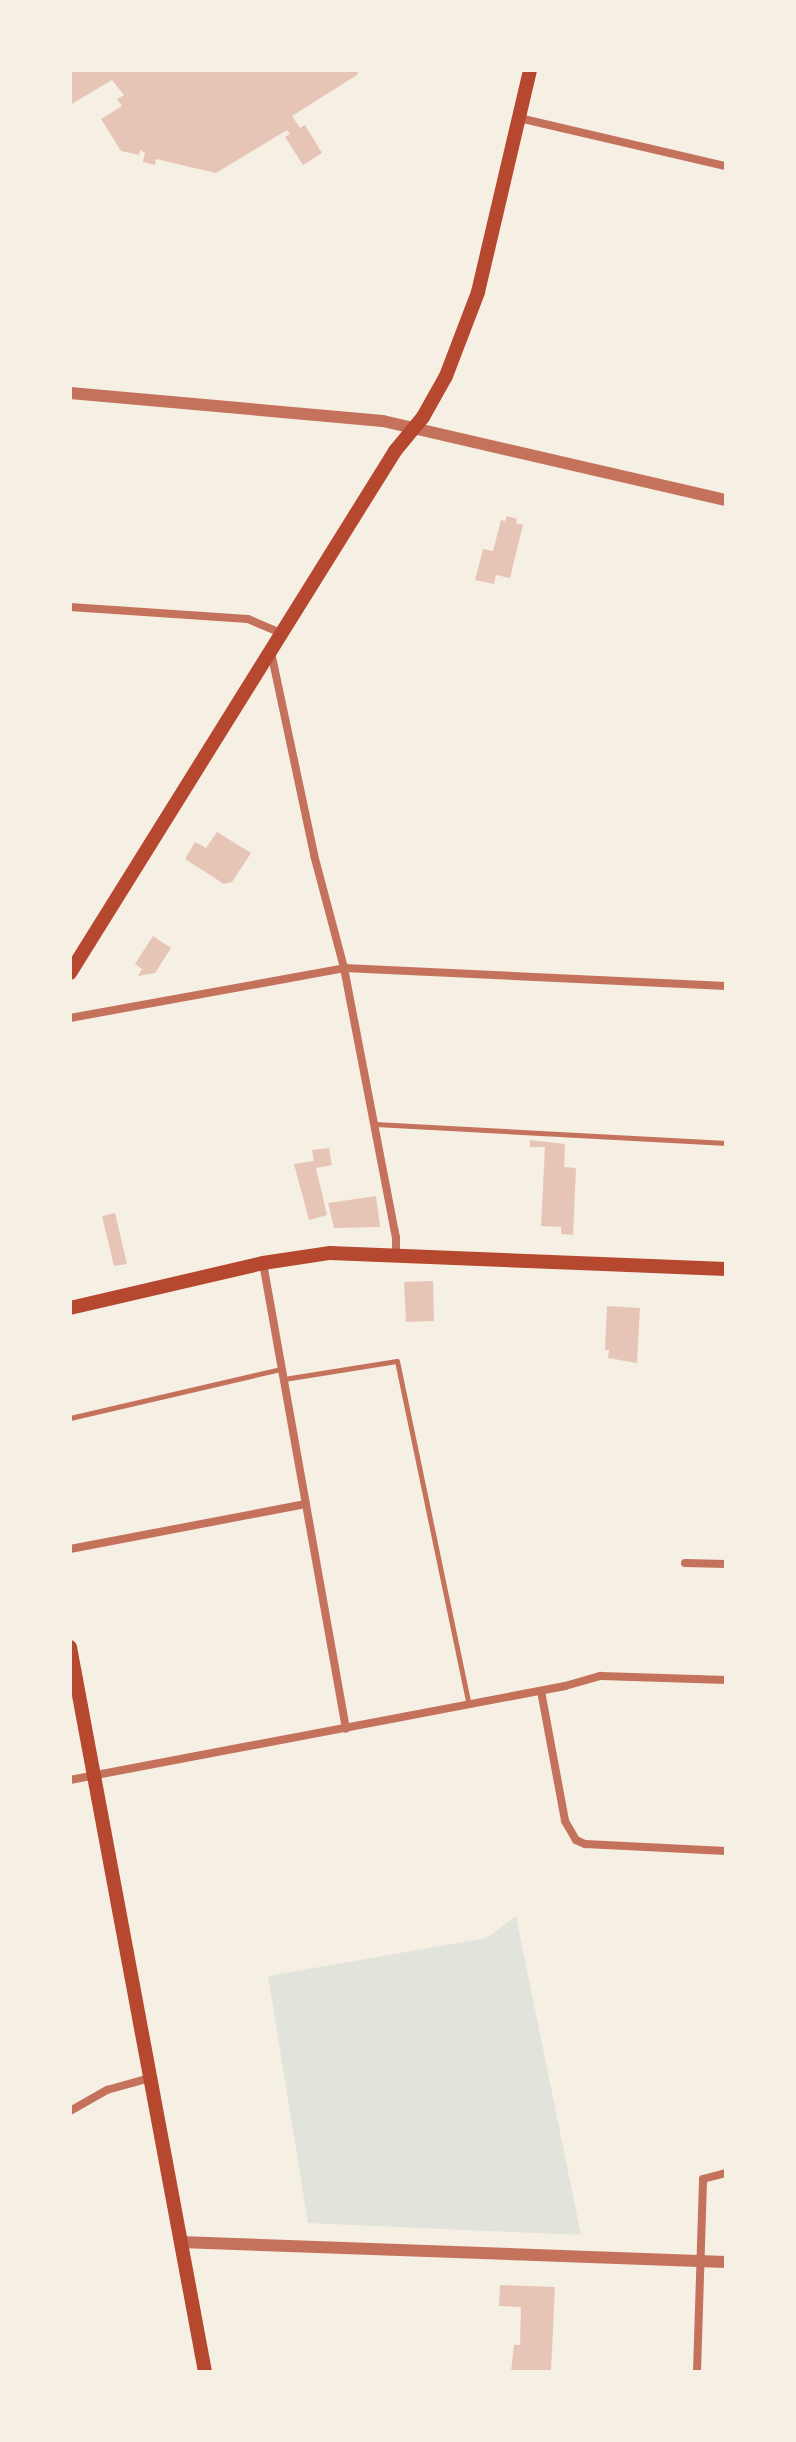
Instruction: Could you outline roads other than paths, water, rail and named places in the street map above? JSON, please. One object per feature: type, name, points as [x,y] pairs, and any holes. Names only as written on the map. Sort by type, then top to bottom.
[{"type":"main road","points":[[70,973],[395,451],[414,429],[446,376],[469,320],[530,70]]},
{"type":"main road","points":[[70,1308],[263,1263],[330,1253],[726,1269]]},
{"type":"main road","points":[[70,1647],[205,2372]]},
{"type":"street","points":[[519,118],[726,166]]},
{"type":"street","points":[[70,393],[383,421],[726,500]]},
{"type":"street","points":[[70,607],[248,619],[281,633]]},
{"type":"street","points":[[271,651],[314,855],[344,968],[396,1237],[396,1254]]},
{"type":"street","points":[[70,1018],[344,968],[726,986]]},
{"type":"street","points":[[263,1263],[346,1729]]},
{"type":"street","points":[[70,1549],[306,1504]]},
{"type":"street","points":[[685,1563],[726,1564]]},
{"type":"street","points":[[70,1780],[346,1729],[616,1674],[726,1680]]},
{"type":"street","points":[[541,1691],[565,1821],[576,1840],[585,1844],[726,1851]]},
{"type":"street","points":[[70,2111],[107,2090],[150,2078]]},
{"type":"street","points":[[697,2372],[703,2179],[726,2173]]},
{"type":"street","points":[[180,2242],[726,2262]]},
{"type":"lane","points":[[374,1124],[726,1143]]},
{"type":"lane","points":[[284,1379],[397,1361],[469,1705]]},
{"type":"lane","points":[[70,1418],[282,1369]]}]
